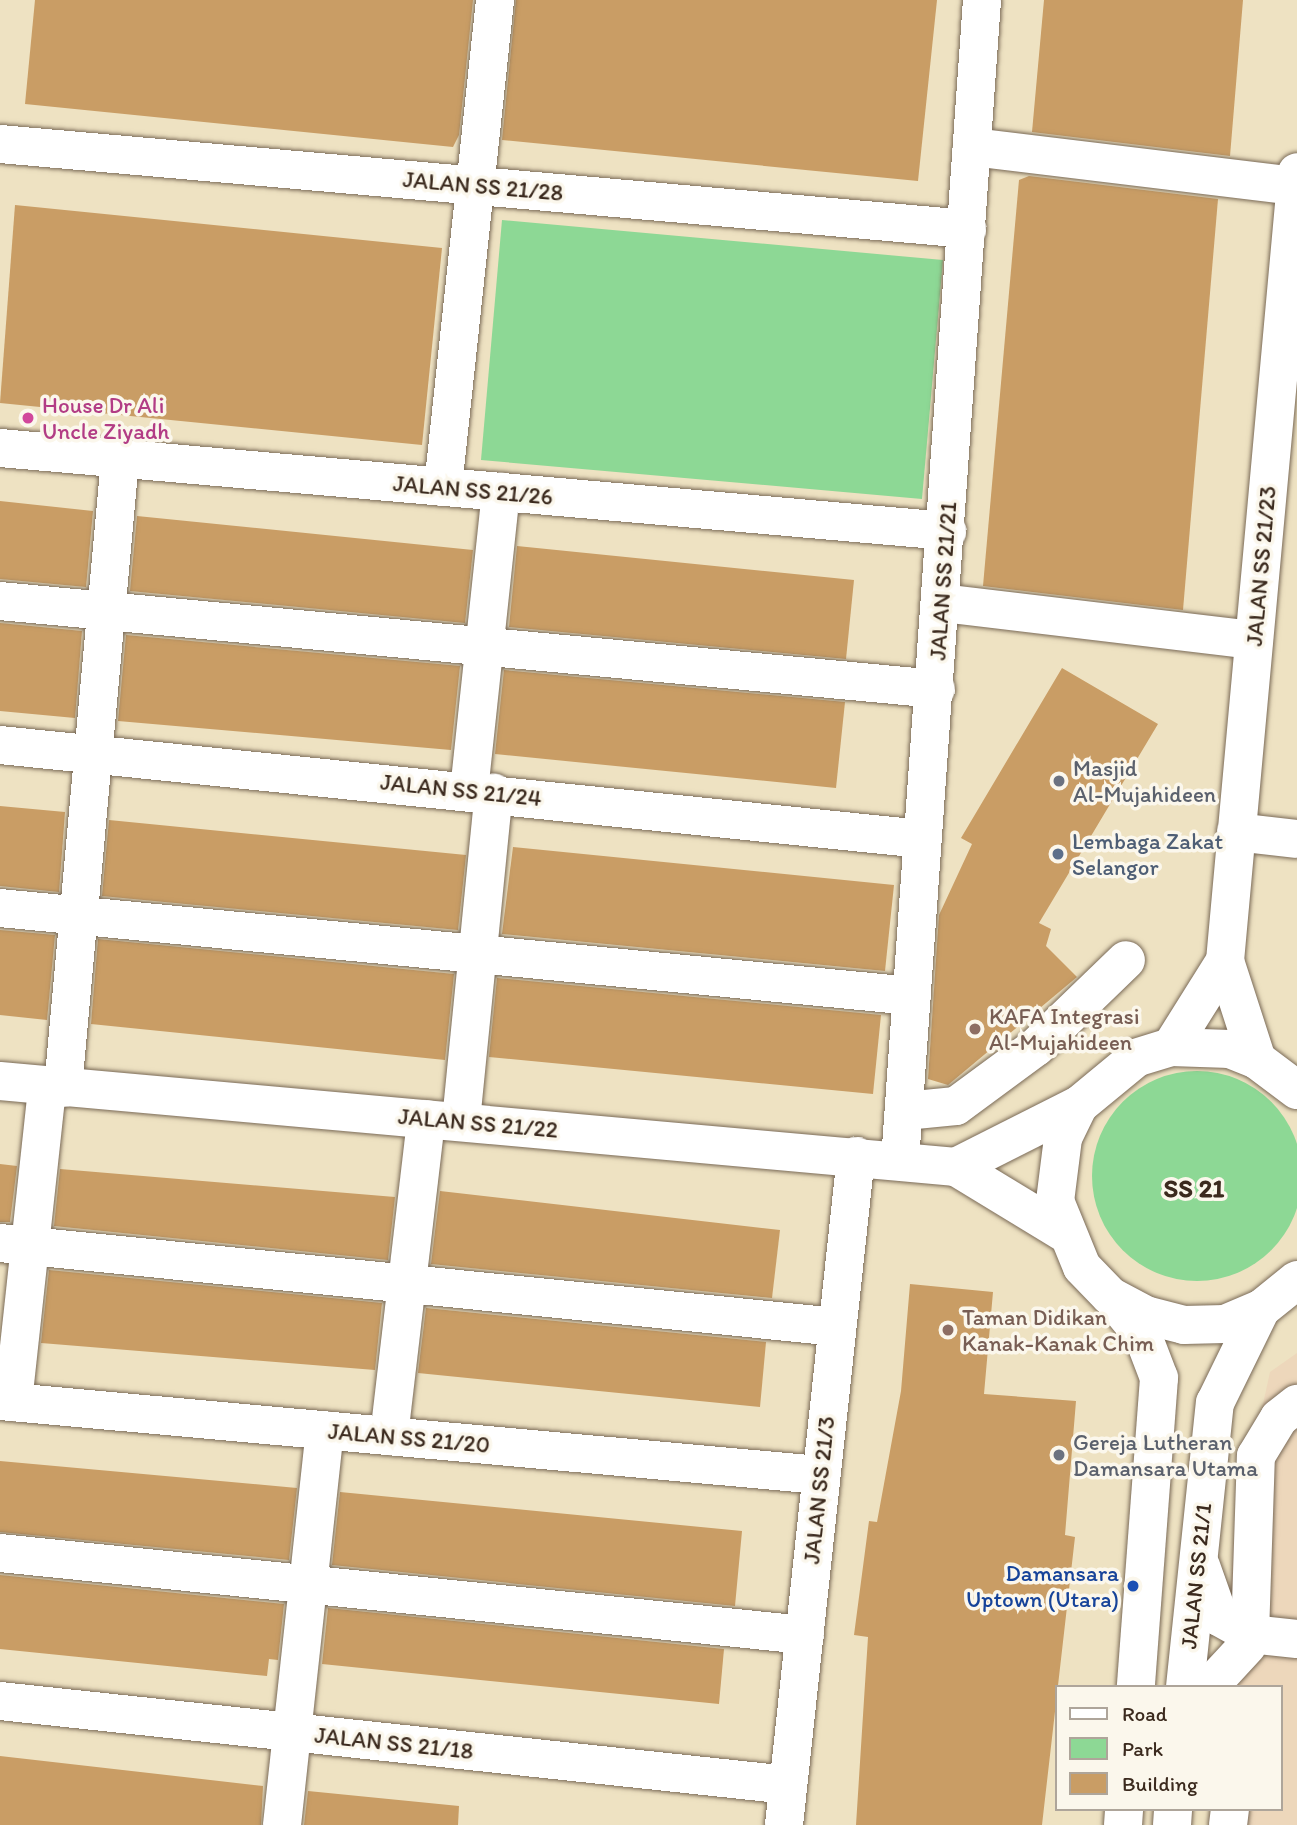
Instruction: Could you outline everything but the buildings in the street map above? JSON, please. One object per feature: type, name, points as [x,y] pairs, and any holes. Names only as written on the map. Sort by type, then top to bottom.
[{"type":"street","points":[[443,487],[495,0]]},
{"type":"street","name":"JALAN SS 21/21","points":[[900,1161],[922,839],[936,689],[982,0]]},
{"type":"street","name":"JALAN SS 21/28","points":[[0,144],[967,229]]},
{"type":"street","points":[[972,147],[1296,178]]},
{"type":"street","name":"JALAN SS 21/23","points":[[1257,1060],[1225,961],[1294,231],[1296,178]]},
{"type":"street","name":"JALAN SS 21/26","points":[[0,448],[947,531]]},
{"type":"street","points":[[7,1402],[16,1245],[55,1087],[78,916],[120,459]]},
{"type":"street","points":[[389,1436],[408,1284],[478,954],[486,646],[502,492]]},
{"type":"street","points":[[0,601],[936,689]]},
{"type":"street","points":[[942,603],[1254,640]]},
{"type":"street","name":"JALAN SS 21/24","points":[[0,745],[922,839]]},
{"type":"street","points":[[1236,832],[1297,839]]},
{"type":"street","points":[[0,908],[912,996]]},
{"type":"street","points":[[905,1111],[956,1106],[1036,1047],[1126,960]]},
{"type":"street","name":"JALAN SS 21/23","points":[[1171,1047],[1225,961]]},
{"type":"street","points":[[956,1167],[1079,1105],[1115,1071],[1171,1047],[1230,1049],[1257,1060],[1297,1090]]},
{"type":"street","name":"JALAN SS 21/22","points":[[0,1081],[956,1167],[1063,1232]]},
{"type":"street","points":[[1079,1105],[1055,1169],[1063,1232],[1082,1267],[1143,1336],[1159,1378],[1136,1685]]},
{"type":"street","name":"JALAN SS 21/3","points":[[784,1825],[819,1475],[856,1156]]},
{"type":"street","points":[[16,1245],[837,1327]]},
{"type":"street","points":[[1110,1296],[1145,1315],[1184,1325],[1225,1324],[1261,1309],[1297,1280]]},
{"type":"street","name":"JALAN SS 21/1","points":[[1185,1685],[1215,1403],[1261,1309]]},
{"type":"street","name":"JALAN SS 21/20","points":[[7,1402],[819,1475]]},
{"type":"street","points":[[1242,1685],[1248,1640],[1256,1456],[1291,1417]]},
{"type":"street","points":[[282,1825],[324,1430]]},
{"type":"street","points":[[0,1553],[309,1581],[804,1635]]},
{"type":"street","points":[[1197,1554],[1219,1617],[1248,1640],[1297,1651]]},
{"type":"street","points":[[1211,1685],[1248,1640],[1297,1639]]},
{"type":"street","name":"JALAN SS 21/18","points":[[0,1701],[788,1785]]},
{"type":"shaded area","points":[[1297,1353],[1297,1825],[1215,1825],[1216,1811],[1283,1811],[1283,1685],[1224,1685],[1234,1537],[1270,1372]]},
{"type":"green space","points":[[502,220],[943,260],[922,499],[481,460]]},
{"type":"green space","points":[[1197,1071],[1218,1073],[1237,1079],[1271,1102],[1294,1136],[1298,1149],[1298,1203],[1294,1216],[1271,1250],[1237,1273],[1218,1279],[1197,1281],[1176,1279],[1157,1273],[1123,1250],[1100,1216],[1094,1197],[1092,1176],[1094,1155],[1100,1136],[1123,1102],[1157,1079],[1176,1073]]},
{"type":"place","name":"House Dr Ali Uncle Ziyadh","points":[[28,418]]},
{"type":"place","name":"Masjid Al-Mujahideen","points":[[1059,781]]},
{"type":"place","name":"Lembaga Zakat Selangor","points":[[1058,854]]},
{"type":"place","name":"KAFA Integrasi Al-Mujahideen","points":[[975,1029]]},
{"type":"place","name":"Taman Didikan Kanak-Kanak Chim","points":[[948,1330]]},
{"type":"place","name":"Gereja Lutheran Damansara Utama","points":[[1059,1455]]},
{"type":"place","name":"Damansara Uptown (Utara)","points":[[1133,1586]]},
{"type":"district","name":"SS 21","points":[[1194,1189]]}]
